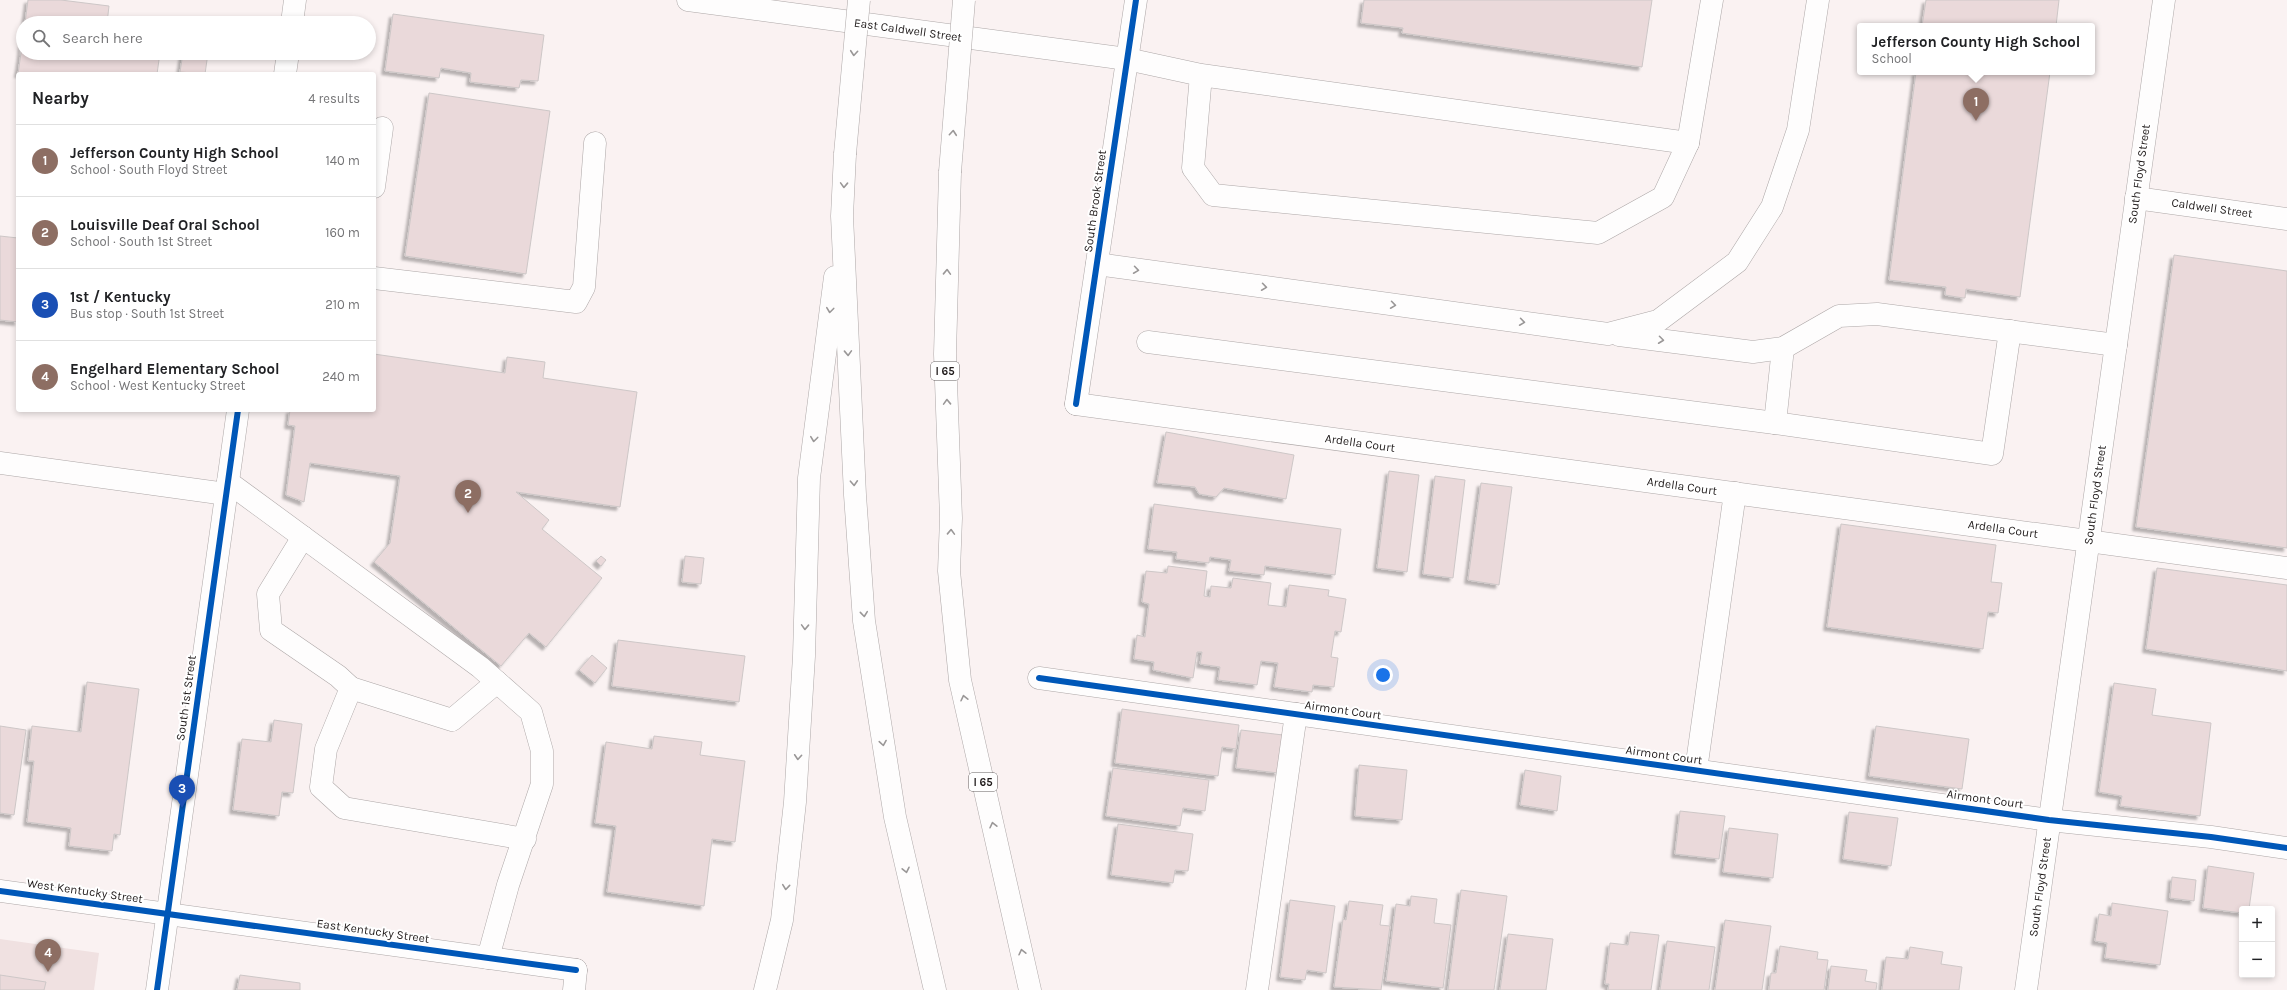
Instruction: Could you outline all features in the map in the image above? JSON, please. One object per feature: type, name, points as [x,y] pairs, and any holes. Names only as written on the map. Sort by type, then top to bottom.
[{"type":"main road","points":[[293,16],[295,0]]},
{"type":"main road","points":[[765,990],[782,920],[795,802],[806,588],[809,478],[842,216],[845,154],[858,0]]},
{"type":"main road","name":"I 65","points":[[964,0],[950,172],[945,354],[951,518],[949,571],[960,680],[1030,990]]},
{"type":"main road","name":"South Brook Street","points":[[1076,404],[1136,0]]},
{"type":"main road","points":[[1201,75],[1193,168],[1213,195],[1598,233],[1663,197],[1688,143],[1712,0]]},
{"type":"main road","points":[[1608,334],[1658,321],[1737,262],[1772,207],[1798,130],[1818,0]]},
{"type":"main road","name":"South Floyd Street","points":[[2026,990],[2164,0]]},
{"type":"main road","name":"East Caldwell Street","points":[[700,1],[1127,59],[1201,75],[1688,143]]},
{"type":"main road","points":[[285,72],[287,60]]},
{"type":"main road","points":[[376,173],[382,128]]},
{"type":"main road","points":[[376,278],[576,302],[584,286],[595,143]]},
{"type":"main road","name":"Caldwell Street","points":[[2136,198],[2287,219]]},
{"type":"main road","points":[[842,216],[860,575],[873,680],[895,817],[935,990]]},
{"type":"main road","points":[[1097,264],[1608,334],[1752,352],[1783,348],[1839,316],[1877,314],[2116,345]]},
{"type":"main road","points":[[1148,342],[1775,423],[1992,454],[2010,332]]},
{"type":"main road","points":[[1775,423],[1783,348]]},
{"type":"main road","name":"Ardella Court","points":[[1076,404],[2287,568]]},
{"type":"main road","name":"South 1st Street","points":[[157,990],[238,412]]},
{"type":"main road","points":[[0,463],[227,488],[303,537],[480,667],[531,712],[542,751],[542,784],[525,839],[508,885],[488,958]]},
{"type":"main road","points":[[1696,770],[1735,493]]},
{"type":"main road","points":[[303,537],[268,594],[271,630],[338,676],[352,688],[452,720],[497,682]]},
{"type":"main road","name":"Airmont Court","points":[[1038,678],[2049,820],[2211,837],[2287,848]]},
{"type":"main road","points":[[352,688],[326,749],[320,787],[344,808],[525,839]]},
{"type":"main road","points":[[1257,990],[1296,714]]},
{"type":"main road","name":"West Kentucky Street","points":[[0,891],[168,913]]},
{"type":"main road","name":"East Kentucky Street","points":[[168,913],[488,958],[575,980]]},
{"type":"shaded area","points":[[0,939],[99,953],[94,990],[0,990]]},
{"type":"building","points":[[28,0],[61,0],[109,6],[108,16],[26,16]]},
{"type":"building","points":[[1364,0],[1652,0],[1642,67],[1402,33],[1403,28],[1361,23]]},
{"type":"building","points":[[1926,0],[2059,0],[2056,23],[1922,23]]},
{"type":"building","points":[[393,14],[544,35],[538,81],[521,80],[519,88],[470,82],[471,73],[441,68],[439,78],[385,71]]},
{"type":"building","points":[[20,60],[159,60],[157,72],[18,72]]},
{"type":"building","points":[[182,60],[207,60],[205,72],[180,72]]},
{"type":"building","points":[[1916,75],[2050,75],[2020,297],[1966,289],[1965,298],[1963,298],[1945,295],[1946,287],[1889,280]]},
{"type":"building","points":[[429,93],[550,111],[526,274],[405,256]]},
{"type":"building","points":[[0,236],[16,238],[16,322],[0,320]]},
{"type":"building","points":[[2174,255],[2287,271],[2287,548],[2136,527]]},
{"type":"building","points":[[376,354],[505,373],[507,357],[545,362],[543,378],[637,392],[620,507],[516,492],[549,520],[542,529],[602,578],[546,647],[529,633],[501,666],[374,562],[390,543],[400,476],[310,463],[304,502],[286,495],[295,426],[288,425],[290,412],[376,412]]},
{"type":"building","points":[[1166,432],[1294,455],[1286,499],[1224,488],[1216,497],[1199,494],[1195,487],[1157,483]]},
{"type":"building","points":[[1389,471],[1419,475],[1407,572],[1377,568]]},
{"type":"building","points":[[1435,476],[1465,480],[1453,578],[1423,574]]},
{"type":"building","points":[[1481,483],[1512,487],[1499,585],[1468,580]]},
{"type":"building","points":[[1154,504],[1341,529],[1335,575],[1265,566],[1264,575],[1229,571],[1231,560],[1210,557],[1209,563],[1176,559],[1177,552],[1148,549]]},
{"type":"building","points":[[1841,524],[1996,545],[1991,582],[2002,583],[1998,613],[1988,612],[1983,649],[1827,627]]},
{"type":"building","points":[[601,556],[606,560],[601,566],[596,561]]},
{"type":"building","points":[[685,556],[704,558],[701,584],[682,582]]},
{"type":"building","points":[[1168,566],[1207,571],[1204,596],[1210,597],[1211,586],[1231,588],[1233,578],[1271,583],[1268,605],[1286,607],[1289,585],[1329,590],[1328,596],[1346,599],[1341,632],[1335,631],[1331,657],[1338,658],[1334,687],[1313,685],[1312,692],[1274,687],[1278,663],[1261,661],[1257,685],[1218,680],[1220,667],[1200,664],[1202,652],[1197,652],[1193,678],[1153,670],[1154,662],[1134,659],[1137,635],[1145,637],[1149,604],[1142,602],[1146,571],[1167,573]]},
{"type":"building","points":[[2157,568],[2287,585],[2287,671],[2146,649]]},
{"type":"building","points":[[618,640],[745,656],[739,702],[612,686]]},
{"type":"building","points":[[592,655],[607,668],[595,683],[579,670]]},
{"type":"building","points":[[87,682],[139,689],[120,835],[114,834],[112,851],[69,846],[71,828],[27,822],[34,761],[28,761],[32,726],[81,732]]},
{"type":"building","points":[[2114,683],[2156,689],[2152,715],[2211,723],[2200,816],[2120,806],[2122,796],[2099,792]]},
{"type":"building","points":[[1122,709],[1239,725],[1236,749],[1222,747],[1218,776],[1115,763]]},
{"type":"building","points":[[274,720],[302,724],[293,793],[282,792],[279,816],[233,810],[242,739],[271,742]]},
{"type":"building","points":[[0,726],[26,730],[14,815],[0,813]]},
{"type":"building","points":[[1876,726],[1969,739],[1962,789],[1869,776]]},
{"type":"building","points":[[1241,730],[1283,735],[1278,773],[1236,768]]},
{"type":"building","points":[[654,736],[702,742],[700,755],[745,761],[735,842],[712,839],[704,906],[607,892],[616,826],[595,823],[606,742],[652,749]]},
{"type":"building","points":[[1359,765],[1407,770],[1402,820],[1355,816]]},
{"type":"building","points":[[1113,768],[1209,780],[1205,811],[1183,808],[1180,826],[1106,816]]},
{"type":"building","points":[[1525,770],[1561,776],[1557,811],[1520,805]]},
{"type":"building","points":[[1680,811],[1725,816],[1719,859],[1675,854]]},
{"type":"building","points":[[1849,812],[1898,818],[1891,866],[1843,859]]},
{"type":"building","points":[[1118,824],[1193,834],[1188,871],[1175,870],[1173,883],[1111,875]]},
{"type":"building","points":[[1729,828],[1778,834],[1773,878],[1723,872]]},
{"type":"building","points":[[2208,866],[2254,873],[2249,906],[2239,906],[2239,913],[2203,908]]},
{"type":"building","points":[[2172,877],[2196,880],[2194,901],[2170,898]]},
{"type":"building","points":[[1461,890],[1507,896],[1494,990],[1448,990]]},
{"type":"building","points":[[1411,896],[1437,899],[1434,923],[1451,925],[1443,988],[1386,981],[1396,904],[1410,906]]},
{"type":"building","points":[[1290,900],[1335,906],[1326,973],[1307,970],[1305,980],[1280,977]]},
{"type":"building","points":[[1349,901],[1383,905],[1380,925],[1390,926],[1381,990],[1334,987],[1343,919],[1346,920]]},
{"type":"building","points":[[2112,903],[2168,911],[2160,965],[2105,958],[2107,943],[2095,941],[2099,914],[2111,916]]},
{"type":"building","points":[[1725,920],[1771,926],[1762,990],[1715,990]]},
{"type":"building","points":[[1630,932],[1659,935],[1651,990],[1608,990],[1609,984],[1605,984],[1610,943],[1628,945]]},
{"type":"building","points":[[1508,934],[1553,939],[1546,990],[1500,990]]},
{"type":"building","points":[[1667,941],[1715,947],[1709,990],[1660,990]]},
{"type":"building","points":[[1780,946],[1818,952],[1817,959],[1828,960],[1824,990],[1769,990],[1771,973],[1776,973]]},
{"type":"building","points":[[1910,947],[1943,952],[1941,964],[1962,967],[1959,990],[1882,990],[1886,957],[1908,959]]},
{"type":"building","points":[[1831,966],[1867,970],[1865,981],[1877,983],[1876,990],[1828,990]]},
{"type":"building","points":[[0,975],[46,982],[44,990],[0,990]]},
{"type":"building","points":[[240,975],[300,983],[300,990],[237,990]]},
{"type":"cycle path","points":[[1076,404],[1136,0]]},
{"type":"cycle path","points":[[157,990],[238,412]]},
{"type":"cycle path","points":[[1039,678],[2049,820],[2211,837],[2287,848]]},
{"type":"cycle path","points":[[0,891],[576,970]]},
{"type":"place","name":"Jefferson County High School","points":[[1976,121]]},
{"type":"place","name":"Louisville Deaf Oral School","points":[[468,513]]},
{"type":"place","name":"1st / Kentucky","points":[[182,808]]},
{"type":"place","name":"Engelhard Elementary School","points":[[48,972]]}]
